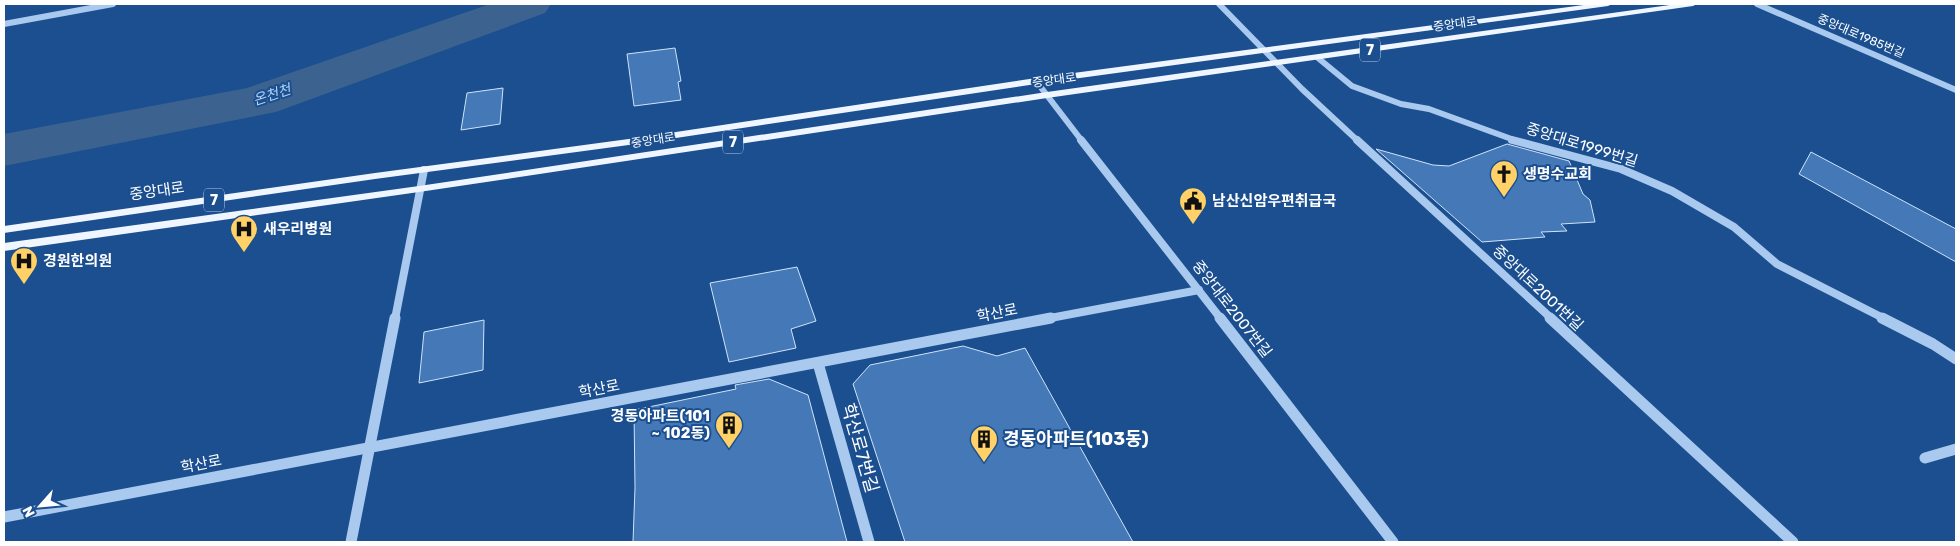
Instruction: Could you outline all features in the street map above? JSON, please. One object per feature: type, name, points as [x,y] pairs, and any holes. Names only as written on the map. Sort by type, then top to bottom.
[{"type":"main road","name":"중앙대로","points":[[4,230],[646,140],[1036,81],[1608,4]]},
{"type":"main road","name":"중앙대로","points":[[4,247],[419,189],[1047,95],[1693,4]]},
{"type":"street","points":[[57,13],[83,4]]},
{"type":"street","points":[[4,24],[113,4]]},
{"type":"street","points":[[1219,4],[1266,51]]},
{"type":"street","name":"중앙대로1985번길","points":[[1757,4],[1956,90]]},
{"type":"street","name":"중앙대로2001번길","points":[[1266,51],[1302,90],[1794,542]]},
{"type":"street","name":"중앙대로1999번길","points":[[1318,58],[1352,86],[1401,104],[1429,109],[1506,138],[1620,170],[1672,191],[1734,227],[1777,264],[1933,344],[1956,359]]},
{"type":"street","name":"중앙대로2007번길","points":[[1036,81],[1393,542]]},
{"type":"street","points":[[351,542],[424,170]]},
{"type":"street","name":"학산로","points":[[4,517],[1199,290]]},
{"type":"street","name":"학산로7번길","points":[[818,363],[869,542]]},
{"type":"street","points":[[1925,458],[1956,449]]},
{"type":"building","points":[[675,48],[681,81],[678,82],[681,100],[634,106],[627,54]]},
{"type":"building","points":[[503,88],[500,124],[461,130],[467,93]]},
{"type":"building","name":"생명수교회","points":[[1507,144],[1569,161],[1583,194],[1590,200],[1595,222],[1561,224],[1567,231],[1541,232],[1545,237],[1482,242],[1376,149],[1433,165],[1449,166]]},
{"type":"building","points":[[1811,152],[1956,229],[1956,262],[1799,174]]},
{"type":"building","points":[[797,267],[816,321],[791,329],[796,348],[729,362],[710,283]]},
{"type":"building","points":[[484,320],[483,370],[419,383],[424,332]]},
{"type":"building","name":"경동아파트(103동)","points":[[963,346],[997,356],[1025,348],[1133,542],[905,542],[853,384],[870,365]]},
{"type":"building","name":"경동아파트(101 ~ 102동)","points":[[769,379],[808,395],[847,542],[633,542],[635,488],[634,410],[736,389],[735,385]]},
{"type":"waterway","name":"온천천","points":[[4,150],[258,101],[530,4]]},
{"type":"place","name":"생명수교회","points":[[1504,198]]},
{"type":"place","name":"남산신암우편취급국","points":[[1193,225]]},
{"type":"place","name":"새우리병원","points":[[244,253]]},
{"type":"place","name":"경원한의원","points":[[24,285]]},
{"type":"place","name":"경동아파트(101 ~ 102동)","points":[[729,449]]},
{"type":"place","name":"경동아파트(103동)","points":[[984,463]]}]
